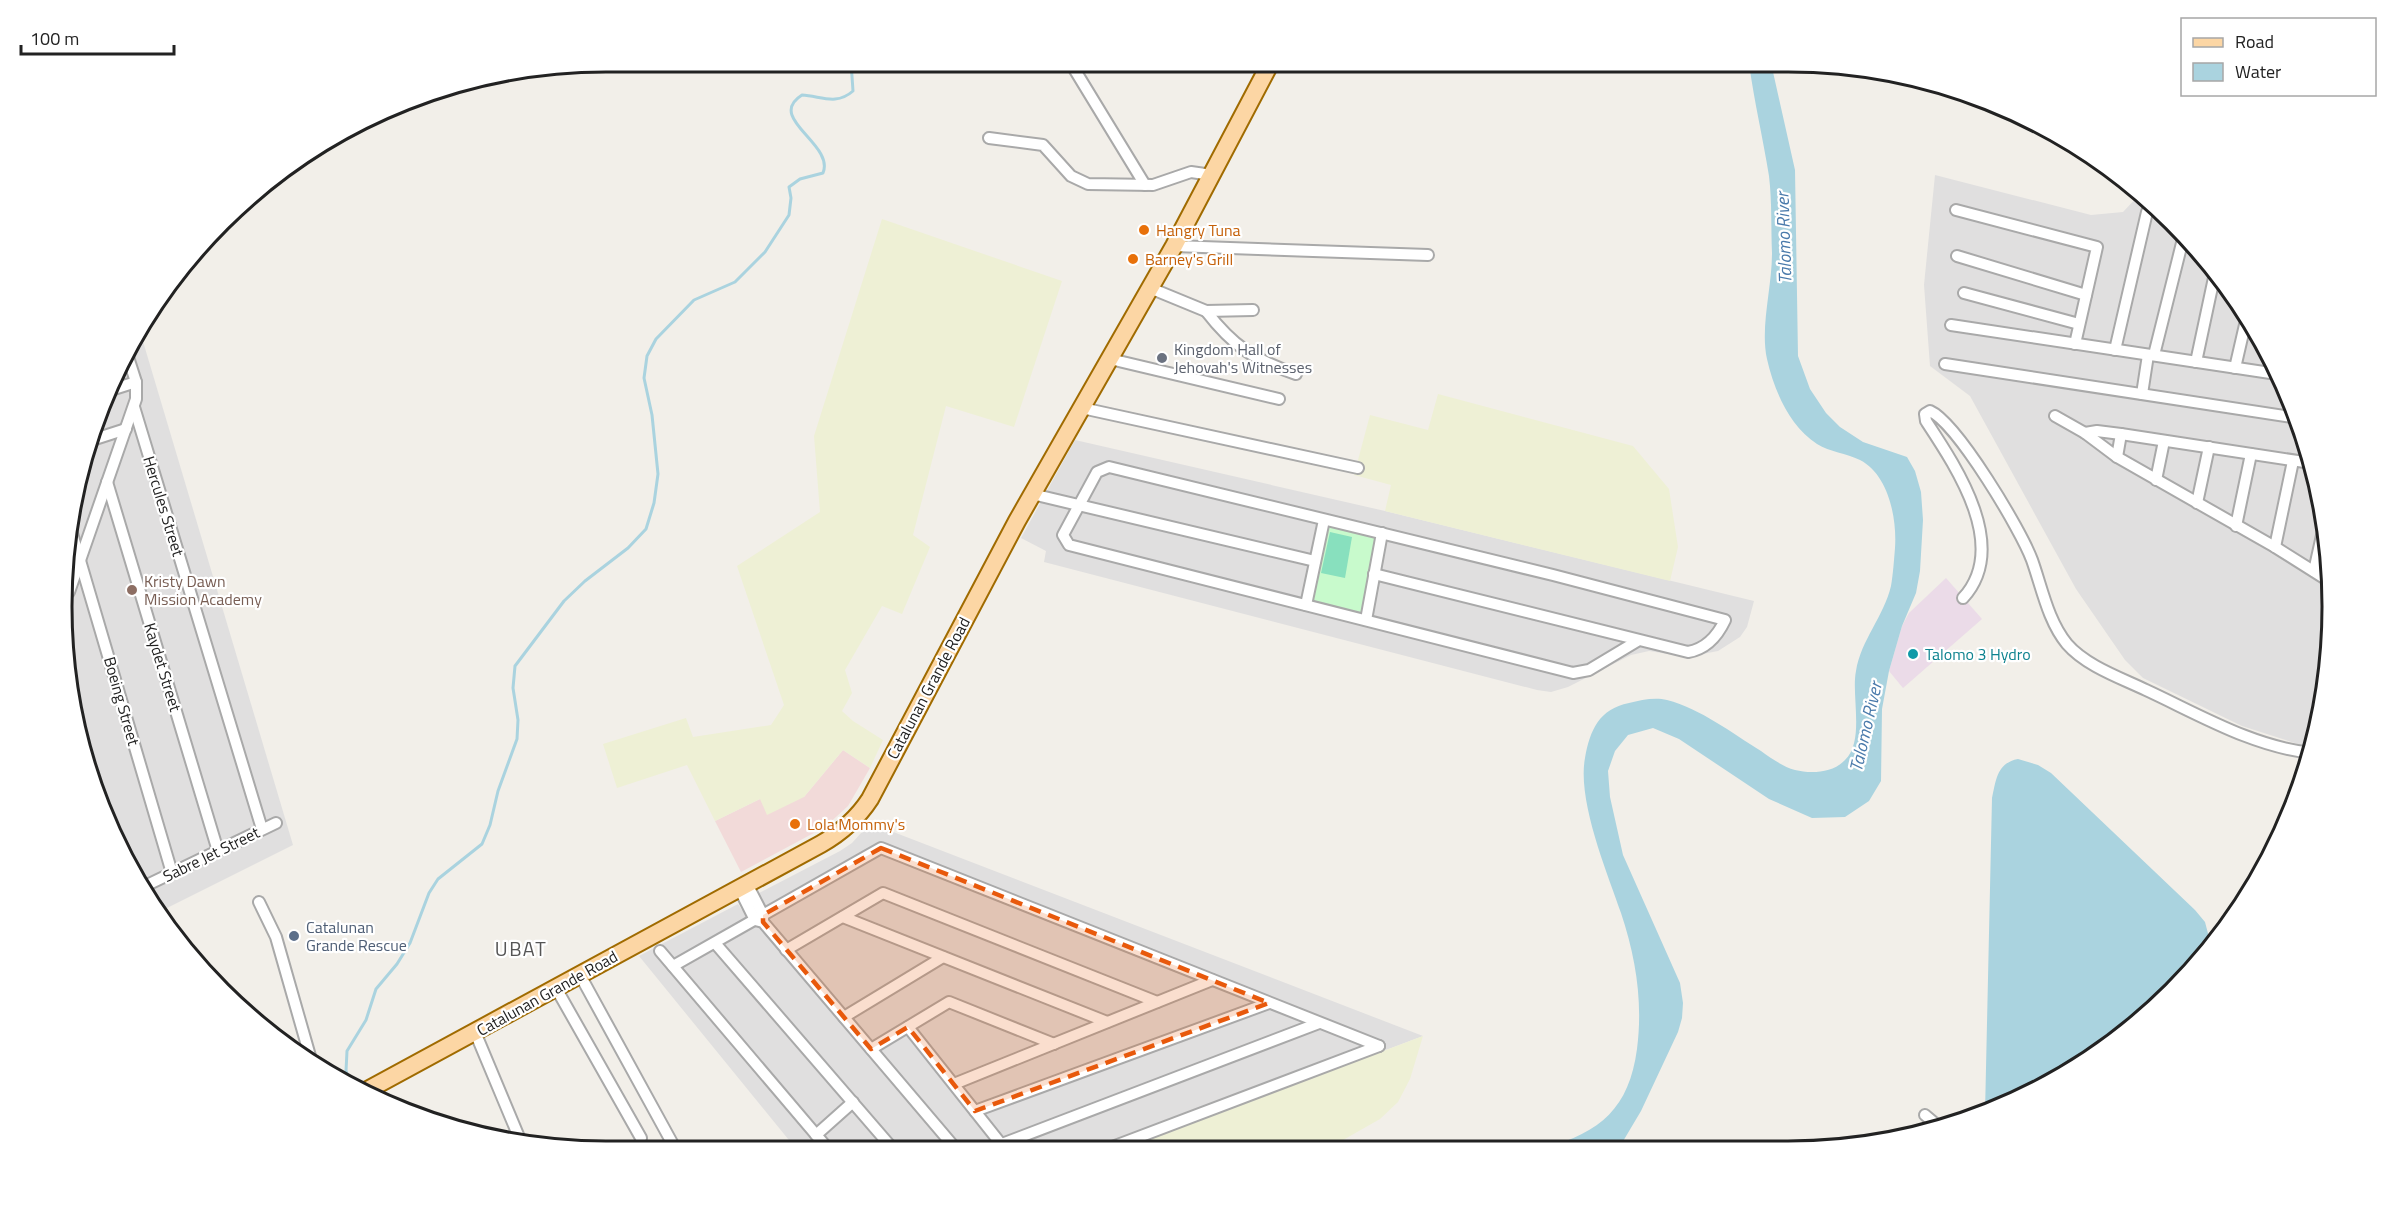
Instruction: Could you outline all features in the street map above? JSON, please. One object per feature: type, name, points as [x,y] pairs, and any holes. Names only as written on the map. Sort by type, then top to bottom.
[{"type":"main road","name":"Catalunan Grande Road","points":[[373,1087],[834,836],[864,807],[1032,494],[1174,246],[1266,72]]},
{"type":"street","points":[[1076,72],[1145,184]]},
{"type":"street","points":[[989,138],[1043,145],[1080,182],[1160,184],[1191,172],[1212,175]]},
{"type":"street","points":[[1956,210],[2097,247],[2075,344]]},
{"type":"street","points":[[2115,350],[2147,212]]},
{"type":"street","points":[[1174,246],[1428,255]]},
{"type":"street","points":[[2142,394],[2181,246]]},
{"type":"street","points":[[1957,255],[2086,295]]},
{"type":"street","points":[[2196,362],[2213,282]]},
{"type":"street","points":[[1150,288],[1206,311],[1253,310]]},
{"type":"street","points":[[1964,293],[2079,324]]},
{"type":"street","points":[[1206,311],[1221,330],[1242,350],[1256,359],[1296,374]]},
{"type":"street","points":[[1951,325],[2268,371]]},
{"type":"street","points":[[2235,368],[2244,329]]},
{"type":"street","points":[[1110,359],[1280,399]]},
{"type":"street","name":"Hercules Street","points":[[130,364],[136,382],[134,407],[262,829]]},
{"type":"street","points":[[1945,364],[2287,416]]},
{"type":"street","points":[[119,387],[136,382]]},
{"type":"street","points":[[73,581],[134,407]]},
{"type":"street","points":[[1082,408],[1358,468]]},
{"type":"street","points":[[1963,598],[1978,577],[1983,564],[1980,535],[1959,474],[1926,422],[1925,414],[1930,411],[1939,418],[1968,453],[2008,512],[2032,560],[2042,594],[2058,630],[2078,654],[2234,731],[2265,743],[2302,751]]},
{"type":"street","points":[[2055,416],[2085,433],[2117,457],[2321,576]]},
{"type":"street","points":[[99,438],[126,429]]},
{"type":"street","points":[[2085,433],[2097,431],[2121,434],[2302,463]]},
{"type":"street","points":[[2117,457],[2121,434]]},
{"type":"street","points":[[2156,480],[2164,441]]},
{"type":"street","points":[[2197,503],[2209,447]]},
{"type":"street","points":[[2236,526],[2251,454]]},
{"type":"street","points":[[2275,547],[2293,461]]},
{"type":"street","points":[[1374,574],[1639,640],[1677,650],[1697,650],[1714,638],[1725,620],[1382,533],[1105,467],[1097,472],[1063,531],[1063,539],[1069,545],[1579,674],[1639,640]]},
{"type":"street","name":"Kaydet Street","points":[[108,482],[218,851]]},
{"type":"street","points":[[1032,494],[1315,561]]},
{"type":"street","points":[[1306,605],[1324,520]]},
{"type":"street","points":[[1366,620],[1382,533]]},
{"type":"street","name":"Boeing Street","points":[[76,546],[172,873]]},
{"type":"street","points":[[2314,571],[2319,551]]},
{"type":"street","name":"Sabre Jet Street","points":[[150,884],[276,823]]},
{"type":"street","points":[[673,966],[760,919],[881,848],[1379,1046],[1128,1141]]},
{"type":"street","points":[[743,886],[760,919],[949,1141]]},
{"type":"street","points":[[786,950],[883,894],[1157,1002]]},
{"type":"street","points":[[260,902],[276,937],[308,1050]]},
{"type":"street","points":[[843,917],[1107,1022]]},
{"type":"street","points":[[715,943],[886,1141]]},
{"type":"street","points":[[660,951],[821,1141]]},
{"type":"street","points":[[844,1017],[943,957]]},
{"type":"street","points":[[580,975],[671,1141]]},
{"type":"street","points":[[954,1084],[1212,980]]},
{"type":"street","points":[[556,988],[641,1138]]},
{"type":"street","points":[[871,1049],[949,1002],[1054,1044]]},
{"type":"street","points":[[975,1111],[1269,1003]]},
{"type":"street","points":[[1019,1141],[1319,1023]]},
{"type":"street","points":[[908,1027],[999,1141]]},
{"type":"street","points":[[475,1032],[517,1133]]},
{"type":"street","points":[[816,1135],[853,1102]]},
{"type":"street","points":[[1924,1116],[1931,1121]]},
{"type":"highlighted area","points":[[881,848],[1269,1003],[975,1111],[908,1027],[871,1049],[763,922],[763,915]]},
{"type":"shaded area","points":[[1935,175],[2091,215],[2123,212],[2134,200],[2165,229],[2212,281],[2250,339],[2267,370],[2294,435],[2312,502],[2321,572],[2321,641],[2312,711],[2304,745],[2242,726],[2143,678],[2125,660],[2076,589],[1970,396],[1930,366],[1924,285]]},
{"type":"shaded area","points":[[143,341],[293,845],[166,909],[127,843],[100,778],[90,745],[82,711],[73,641],[73,572],[77,537],[82,502],[100,435],[127,370]]},
{"type":"shaded area","points":[[1075,440],[1385,511],[1754,601],[1747,627],[1740,637],[1718,651],[1687,657],[1649,651],[1631,655],[1568,687],[1551,692],[1537,690],[1044,562],[1046,551],[1021,538]]},
{"type":"shaded area","points":[[1946,578],[1982,619],[1903,688],[1889,671],[1902,626],[1909,613]]},
{"type":"shaded area","points":[[843,750],[870,768],[848,806],[825,827],[741,872],[715,821],[760,799],[804,797]]},
{"type":"shaded area","points":[[870,823],[1423,1036],[1144,1141],[790,1141],[639,956],[738,904],[742,910],[762,899],[759,893],[852,843]]},
{"type":"green space","points":[[882,219],[1062,281],[1014,427],[946,406],[913,535],[930,547],[902,614],[882,606],[845,670],[852,693],[842,711],[853,721],[883,740],[870,768],[843,750],[804,797],[767,815],[760,799],[715,821],[687,765],[617,788],[603,744],[686,718],[693,737],[771,725],[784,705],[737,566],[820,512],[814,436]]},
{"type":"green space","points":[[1438,394],[1633,446],[1669,489],[1678,547],[1670,581],[1385,511],[1391,485],[1354,475],[1370,415],[1428,430]]},
{"type":"green space","points":[[1329,527],[1376,538],[1363,613],[1313,602]]},
{"type":"green space","points":[[1330,532],[1352,537],[1345,578],[1321,573]]},
{"type":"green space","points":[[1423,1036],[1410,1079],[1398,1102],[1380,1119],[1341,1141],[1144,1141]]},
{"type":"water","name":"Talomo River","points":[[1750,72],[1773,72],[1795,170],[1798,356],[1810,389],[1826,413],[1840,427],[1863,442],[1907,457],[1915,471],[1921,492],[1923,520],[1920,571],[1916,593],[1902,626],[1889,671],[1882,709],[1881,781],[1869,801],[1845,817],[1812,818],[1769,799],[1679,739],[1653,728],[1628,735],[1615,751],[1608,771],[1610,797],[1623,855],[1680,983],[1683,1003],[1682,1018],[1678,1032],[1641,1111],[1623,1141],[1567,1141],[1597,1125],[1619,1102],[1633,1070],[1639,1032],[1639,997],[1634,963],[1621,913],[1601,857],[1585,795],[1585,758],[1593,730],[1603,716],[1619,706],[1648,699],[1667,700],[1704,715],[1791,769],[1815,772],[1834,768],[1851,752],[1856,730],[1856,671],[1867,638],[1883,608],[1891,586],[1895,548],[1894,524],[1889,499],[1878,476],[1860,460],[1822,447],[1807,436],[1784,406],[1770,371],[1765,334],[1772,253],[1770,185]]},
{"type":"water","points":[[2018,759],[2038,765],[2051,773],[2195,910],[2205,922],[2209,936],[2165,984],[2113,1031],[2055,1069],[2024,1086],[1985,1103],[1992,798],[1999,773],[2011,761]]},
{"type":"waterway","points":[[347,1073],[347,1051],[366,1020],[376,989],[397,964],[410,943],[429,893],[438,879],[482,844],[490,825],[498,791],[517,739],[518,720],[513,688],[515,666],[564,601],[585,581],[628,548],[646,529],[654,503],[658,474],[652,415],[644,378],[647,356],[656,339],[694,300],[735,282],[765,252],[789,215],[791,198],[789,187],[800,179],[823,173],[824,162],[820,152],[796,122],[791,113],[793,104],[802,95],[828,99],[847,96],[853,91],[852,72]]},
{"type":"place","name":"Hangry Tuna","points":[[1144,230]]},
{"type":"place","name":"Barney's Grill","points":[[1133,259]]},
{"type":"place","name":"Kingdom Hall of Jehovah's Witnesses","points":[[1162,358]]},
{"type":"place","name":"Kristy Dawn Mission Academy","points":[[132,590]]},
{"type":"place","name":"Talomo 3 Hydro","points":[[1913,654]]},
{"type":"place","name":"Lola Mommy's","points":[[795,824]]},
{"type":"place","name":"Catalunan Grande Rescue","points":[[294,936]]},
{"type":"district","name":"UBAT","points":[[521,949]]}]
